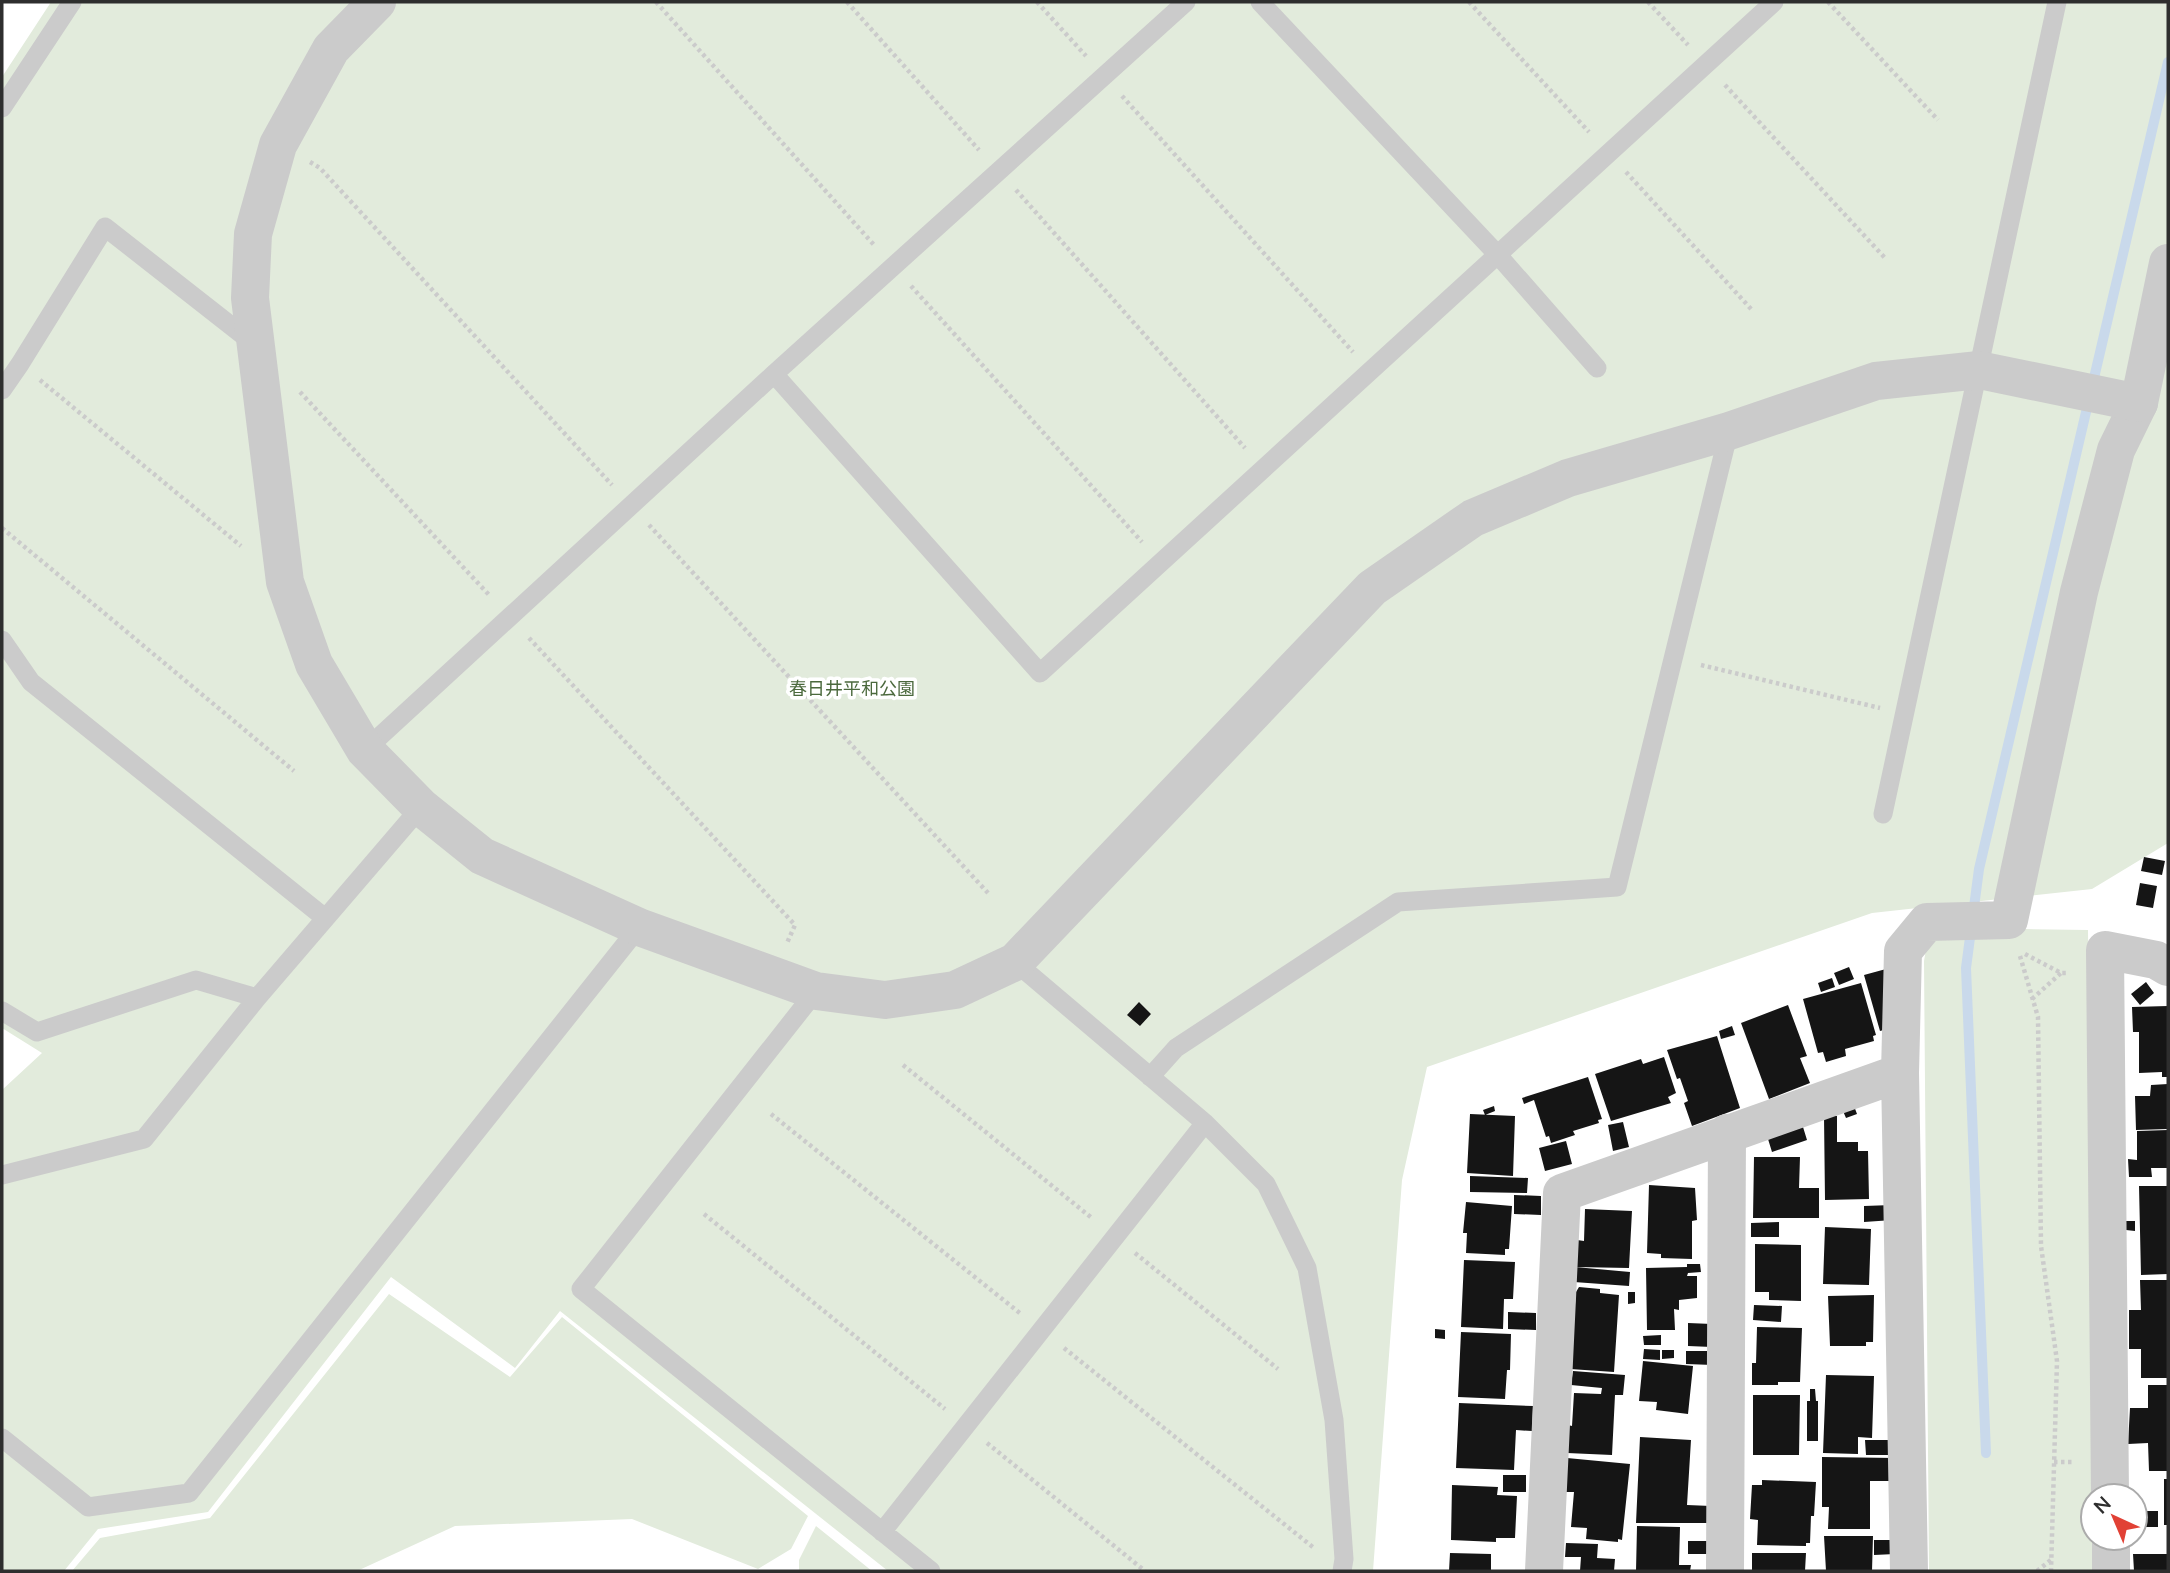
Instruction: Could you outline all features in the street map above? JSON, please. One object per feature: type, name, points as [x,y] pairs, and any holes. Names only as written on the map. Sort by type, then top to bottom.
[{"type":"street","points":[[377,2],[331,50],[278,145],[253,234],[250,298],[285,582],[314,664],[365,750],[421,807],[482,856],[639,927],[816,991],[884,1000],[955,990],[1015,962],[1372,588],[1473,519],[1569,478],[1728,430],[1876,381],[1979,370],[2139,403]]},
{"type":"street","points":[[1909,1571],[1900,1073],[1903,951],[1927,922],[2009,920],[2079,592],[2116,450],[2139,403],[2168,263]]},
{"type":"street","points":[[2110,1482],[2105,950],[2156,960],[2168,967]]},
{"type":"street","points":[[1545,1571],[1562,1193],[1900,1073]]},
{"type":"street","points":[[1726,1571],[1727,1133]]},
{"type":"street","points":[[2111,1552],[2111,1571]]},
{"type":"lane","points":[[2,108],[72,2]]},
{"type":"lane","points":[[365,750],[774,374],[1186,2]]},
{"type":"lane","points":[[1260,2],[1497,254],[1597,368]]},
{"type":"lane","points":[[774,374],[1040,673],[1774,2]]},
{"type":"lane","points":[[1883,814],[2057,2]]},
{"type":"lane","points":[[2,390],[105,227],[255,344]]},
{"type":"lane","points":[[1150,1076],[1176,1048],[1398,902],[1617,887],[1728,430]]},
{"type":"lane","points":[[2,640],[31,682],[325,918]]},
{"type":"lane","points":[[2,1175],[144,1139],[257,998],[421,807]]},
{"type":"lane","points":[[2,1438],[88,1507],[189,1493],[639,927]]},
{"type":"lane","points":[[1015,962],[1205,1123],[1266,1184],[1307,1268],[1334,1420],[1344,1559],[1342,1571]]},
{"type":"lane","points":[[2,1011],[37,1032],[195,980],[257,998]]},
{"type":"lane","points":[[816,991],[580,1289],[931,1571]]},
{"type":"lane","points":[[882,1532],[1205,1123]]},
{"type":"path","points":[[847,2],[1264,469]]},
{"type":"path","points":[[1037,2],[1370,371]]},
{"type":"path","points":[[1648,2],[1885,258]]},
{"type":"path","points":[[1828,2],[1938,120]]},
{"type":"path","points":[[255,344],[796,925],[772,976]]},
{"type":"path","points":[[20,364],[285,582]]},
{"type":"path","points":[[2,528],[294,771]]},
{"type":"path","points":[[1673,659],[1905,713]]},
{"type":"path","points":[[2051,1571],[2057,1362],[2041,1246],[2038,1017],[2018,950],[2060,973],[2105,974]]},
{"type":"path","points":[[2032,999],[2060,973]]},
{"type":"path","points":[[903,1065],[1278,1369]]},
{"type":"path","points":[[704,1214],[1145,1571]]},
{"type":"path","points":[[2037,1571],[2052,1559]]},
{"type":"green space","name":"春日井平和公園","points":[[51,2],[2168,2],[2168,843],[2092,889],[1872,913],[1427,1067],[1402,1180],[1373,1571],[888,1571],[560,1311],[515,1368],[391,1277],[208,1512],[98,1529],[64,1571],[2,1571],[2,1090],[42,1053],[2,1028],[2,77]]},
{"type":"green space","points":[[2088,930],[2093,1482],[2079,1482],[2079,1552],[2094,1552],[2094,1571],[1929,1571],[1924,961],[1929,932]]},
{"type":"green space","points":[[389,1294],[510,1377],[562,1317],[808,1516],[791,1549],[758,1569],[632,1519],[455,1526],[357,1571],[72,1571],[100,1538],[210,1518]]},
{"type":"green space","points":[[816,1526],[872,1571],[799,1571],[799,1560]]},
{"type":"building","points":[[2144,857],[2165,861],[2162,875],[2141,871]]},
{"type":"building","points":[[2140,883],[2157,886],[2153,908],[2136,905]]},
{"type":"building","points":[[1849,967],[1854,979],[1839,985],[1834,973]]},
{"type":"building","points":[[1886,969],[1891,1028],[1880,1031],[1864,975]]},
{"type":"building","points":[[1832,978],[1835,987],[1821,992],[1818,983]]},
{"type":"building","points":[[2146,982],[2154,993],[2140,1005],[2131,994]]},
{"type":"building","points":[[1861,983],[1876,1035],[1873,1036],[1874,1041],[1845,1049],[1846,1056],[1826,1062],[1823,1052],[1818,1053],[1803,999]]},
{"type":"building","points":[[1139,1002],[1151,1014],[1140,1026],[1127,1015]]},
{"type":"building","points":[[1788,1005],[1807,1056],[1800,1058],[1810,1083],[1769,1099],[1741,1023]]},
{"type":"building","points":[[2168,1006],[2168,1077],[2162,1077],[2162,1072],[2139,1073],[2139,1032],[2133,1032],[2132,1007]]},
{"type":"building","points":[[1732,1026],[1735,1035],[1721,1039],[1719,1031]]},
{"type":"building","points":[[1717,1036],[1740,1108],[1692,1126],[1684,1103],[1688,1101],[1667,1050]]},
{"type":"building","points":[[1664,1057],[1676,1093],[1668,1097],[1671,1103],[1611,1121],[1595,1074],[1641,1059],[1643,1064]]},
{"type":"building","points":[[1588,1077],[1602,1119],[1598,1120],[1599,1123],[1573,1131],[1575,1135],[1551,1143],[1549,1136],[1546,1137],[1534,1100],[1524,1104],[1522,1098]]},
{"type":"building","points":[[2168,1084],[2168,1129],[2136,1130],[2135,1096],[2150,1096],[2151,1085]]},
{"type":"building","points":[[1494,1106],[1495,1111],[1485,1115],[1483,1110]]},
{"type":"building","points":[[1854,1106],[1857,1114],[1846,1118],[1843,1111]]},
{"type":"building","points":[[1470,1114],[1515,1116],[1513,1176],[1467,1173]]},
{"type":"building","points":[[1824,1116],[1837,1116],[1837,1142],[1858,1142],[1858,1151],[1868,1151],[1869,1199],[1825,1200]]},
{"type":"building","points":[[1623,1122],[1629,1147],[1613,1151],[1608,1125]]},
{"type":"building","points":[[1803,1127],[1807,1140],[1772,1152],[1768,1139]]},
{"type":"building","points":[[2168,1130],[2168,1168],[2151,1168],[2152,1177],[2129,1177],[2128,1159],[2137,1160],[2137,1131]]},
{"type":"building","points":[[1566,1141],[1572,1164],[1545,1171],[1539,1148]]},
{"type":"building","points":[[1754,1157],[1800,1157],[1799,1188],[1819,1188],[1819,1218],[1753,1218]]},
{"type":"building","points":[[1470,1176],[1528,1178],[1527,1193],[1470,1192]]},
{"type":"building","points":[[1649,1185],[1695,1188],[1697,1220],[1692,1221],[1692,1259],[1661,1258],[1661,1254],[1647,1253]]},
{"type":"building","points":[[2139,1186],[2168,1186],[2168,1274],[2141,1275]]},
{"type":"building","points":[[1514,1195],[1541,1196],[1541,1215],[1514,1214]]},
{"type":"building","points":[[1466,1202],[1512,1206],[1509,1249],[1505,1249],[1505,1255],[1466,1253],[1467,1233],[1463,1233]]},
{"type":"building","points":[[1892,1205],[1893,1220],[1864,1222],[1864,1206]]},
{"type":"building","points":[[1585,1209],[1632,1211],[1629,1268],[1576,1267],[1577,1240],[1584,1241]]},
{"type":"building","points":[[2126,1221],[2135,1221],[2135,1231],[2126,1230]]},
{"type":"building","points":[[1779,1222],[1779,1237],[1751,1237],[1751,1223]]},
{"type":"building","points":[[1825,1227],[1871,1229],[1869,1285],[1823,1284]]},
{"type":"building","points":[[1755,1244],[1801,1245],[1801,1301],[1769,1300],[1769,1292],[1755,1292]]},
{"type":"building","points":[[1464,1260],[1515,1262],[1513,1299],[1504,1299],[1503,1329],[1461,1327]]},
{"type":"building","points":[[1687,1264],[1700,1264],[1701,1272],[1688,1273],[1687,1276],[1697,1276],[1697,1298],[1679,1300],[1679,1310],[1674,1309],[1675,1330],[1647,1330],[1646,1268],[1687,1267]]},
{"type":"building","points":[[1575,1267],[1630,1272],[1629,1286],[1574,1282]]},
{"type":"building","points":[[2140,1280],[2168,1280],[2168,1378],[2141,1378],[2141,1349],[2129,1349],[2129,1310],[2141,1310]]},
{"type":"building","points":[[1579,1287],[1600,1289],[1600,1293],[1619,1295],[1614,1372],[1570,1369],[1576,1292]]},
{"type":"building","points":[[1628,1292],[1635,1292],[1635,1303],[1628,1304]]},
{"type":"building","points":[[1874,1295],[1873,1342],[1866,1342],[1866,1346],[1830,1346],[1828,1296]]},
{"type":"building","points":[[1754,1305],[1782,1306],[1781,1322],[1753,1320]]},
{"type":"building","points":[[1508,1312],[1536,1313],[1536,1330],[1508,1329]]},
{"type":"building","points":[[1688,1323],[1712,1324],[1712,1347],[1688,1346]]},
{"type":"building","points":[[1757,1327],[1802,1328],[1800,1382],[1752,1385]]},
{"type":"building","points":[[1435,1329],[1445,1330],[1445,1339],[1435,1338]]},
{"type":"building","points":[[1461,1332],[1511,1334],[1510,1370],[1507,1370],[1505,1399],[1458,1397]]},
{"type":"building","points":[[1661,1335],[1661,1345],[1644,1345],[1643,1336]]},
{"type":"building","points":[[1644,1349],[1660,1350],[1660,1360],[1643,1359]]},
{"type":"building","points":[[1662,1350],[1674,1350],[1674,1358],[1662,1359]]},
{"type":"building","points":[[1686,1351],[1713,1351],[1713,1365],[1686,1364]]},
{"type":"building","points":[[1643,1361],[1693,1366],[1688,1414],[1656,1410],[1657,1402],[1639,1401]]},
{"type":"building","points":[[1573,1371],[1625,1375],[1623,1395],[1615,1395],[1612,1455],[1567,1453],[1568,1425],[1572,1426],[1574,1393],[1601,1394],[1602,1388],[1571,1385]]},
{"type":"building","points":[[1826,1375],[1874,1376],[1872,1438],[1858,1437],[1858,1454],[1823,1453]]},
{"type":"building","points":[[2148,1385],[2168,1385],[2168,1471],[2149,1471],[2148,1443],[2128,1444],[2130,1408],[2148,1408]]},
{"type":"building","points":[[1810,1389],[1815,1389],[1818,1401],[1818,1441],[1807,1441],[1807,1401],[1810,1401]]},
{"type":"building","points":[[1753,1395],[1800,1395],[1799,1455],[1753,1455]]},
{"type":"building","points":[[1459,1403],[1533,1406],[1532,1431],[1516,1430],[1514,1470],[1456,1468]]},
{"type":"building","points":[[1640,1437],[1691,1440],[1687,1505],[1711,1506],[1710,1523],[1636,1523]]},
{"type":"building","points":[[1865,1440],[1895,1440],[1895,1455],[1866,1455]]},
{"type":"building","points":[[1822,1457],[1895,1458],[1895,1481],[1870,1481],[1870,1529],[1828,1529],[1829,1507],[1822,1507]]},
{"type":"building","points":[[1567,1458],[1630,1464],[1622,1540],[1618,1539],[1618,1542],[1586,1539],[1587,1528],[1571,1527],[1574,1492],[1564,1492]]},
{"type":"building","points":[[1503,1475],[1526,1475],[1526,1492],[1503,1492]]},
{"type":"building","points":[[2164,1479],[2168,1479],[2168,1525],[2164,1525]]},
{"type":"building","points":[[1762,1480],[1816,1482],[1810,1543],[1806,1543],[1806,1546],[1757,1545],[1758,1520],[1750,1519],[1752,1485],[1762,1485]]},
{"type":"building","points":[[1452,1485],[1498,1487],[1497,1495],[1517,1496],[1515,1538],[1496,1538],[1496,1542],[1451,1540]]},
{"type":"building","points":[[2149,1511],[2158,1511],[2158,1527],[2149,1527]]},
{"type":"building","points":[[1637,1526],[1680,1527],[1679,1565],[1691,1565],[1690,1571],[1636,1571]]},
{"type":"building","points":[[1824,1536],[1873,1536],[1872,1571],[1826,1571]]},
{"type":"building","points":[[1874,1540],[1895,1540],[1895,1554],[1874,1555]]},
{"type":"building","points":[[1688,1541],[1710,1541],[1710,1554],[1688,1554]]},
{"type":"building","points":[[1566,1543],[1598,1544],[1597,1558],[1615,1559],[1614,1571],[1580,1571],[1581,1557],[1565,1557]]},
{"type":"building","points":[[1450,1553],[1491,1554],[1491,1571],[1449,1571]]},
{"type":"building","points":[[1752,1553],[1806,1553],[1805,1571],[1752,1571]]},
{"type":"building","points":[[2133,1554],[2168,1554],[2168,1571],[2134,1571]]},
{"type":"waterway","points":[[1986,1453],[1966,968],[1979,869],[2168,62]]}]
